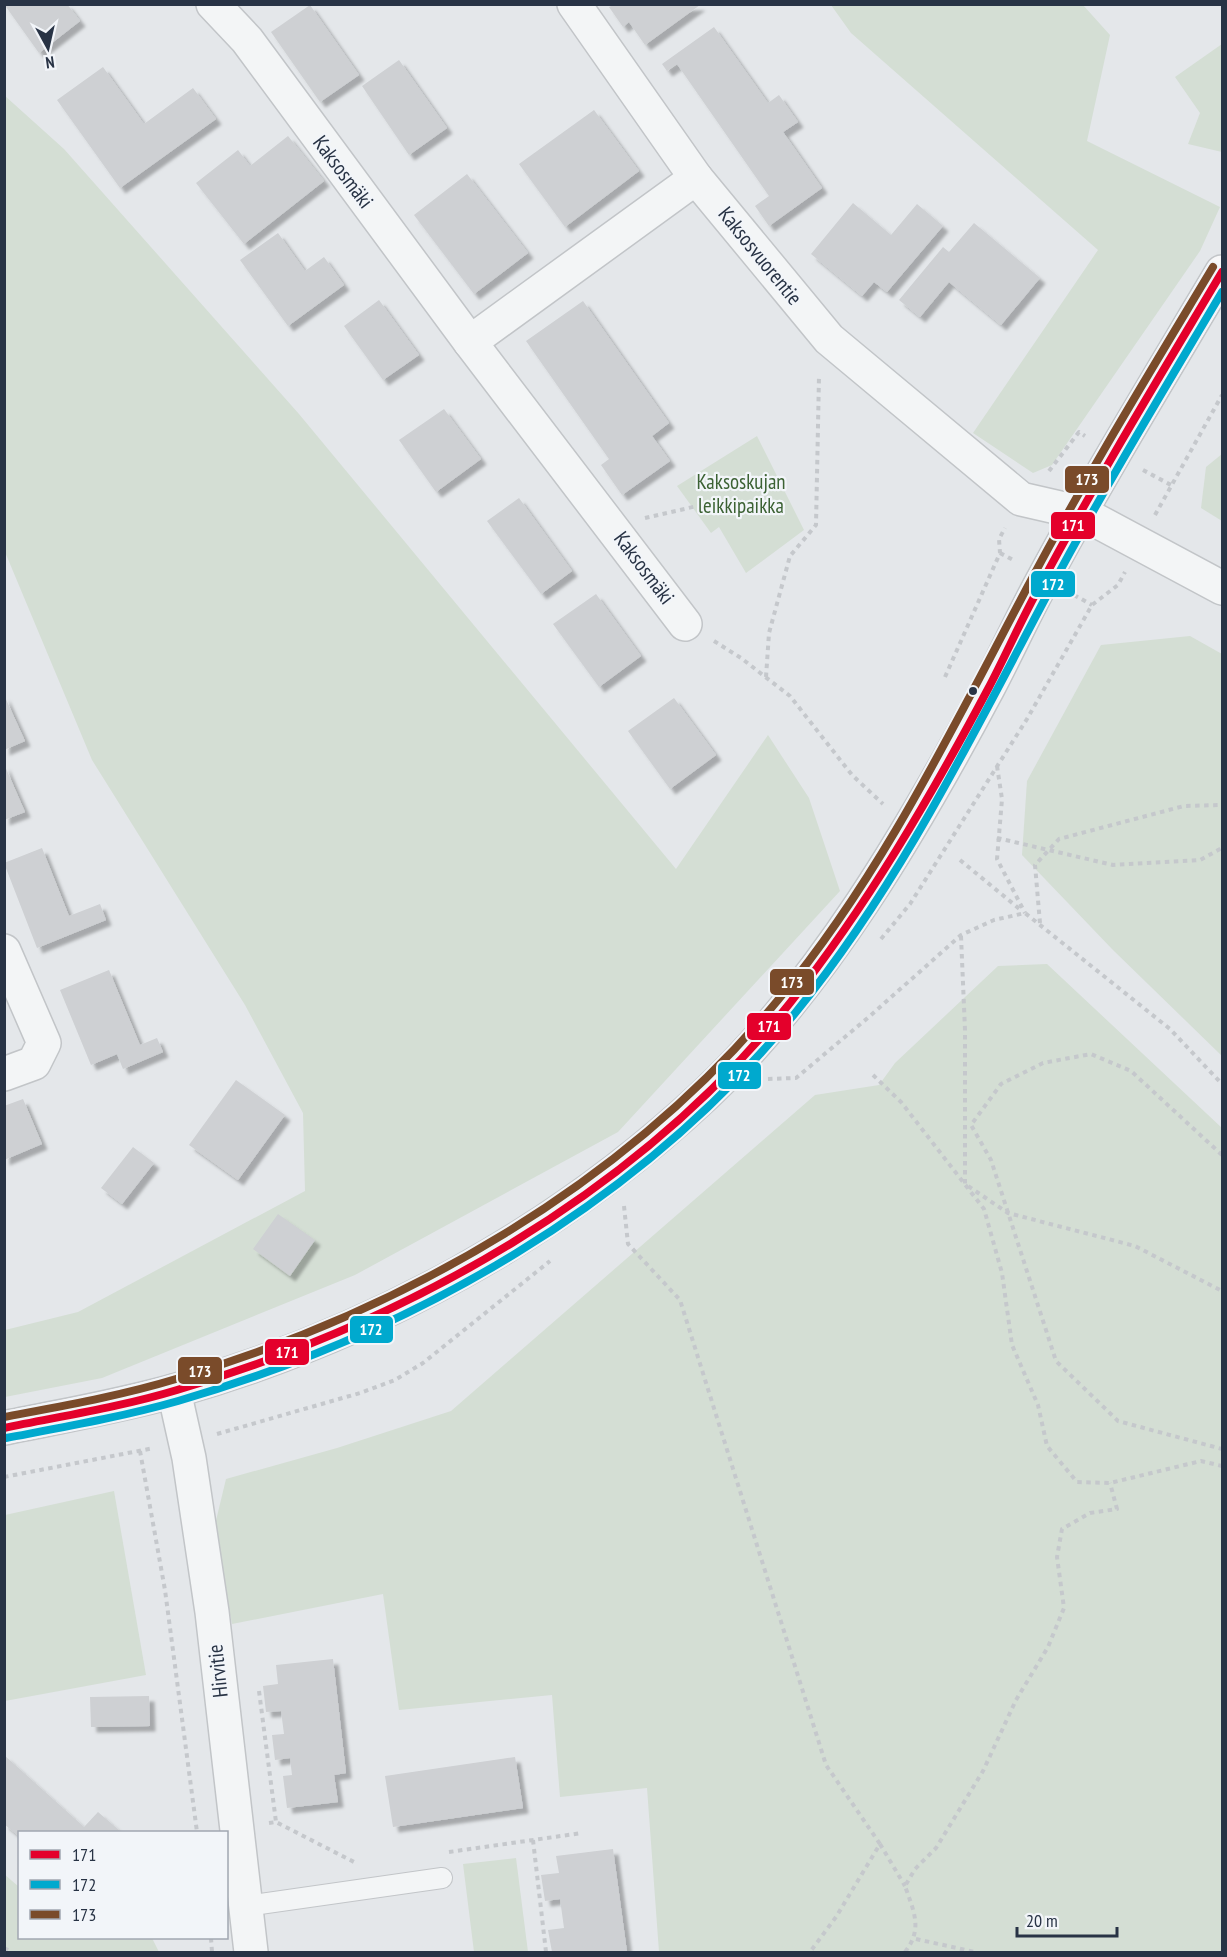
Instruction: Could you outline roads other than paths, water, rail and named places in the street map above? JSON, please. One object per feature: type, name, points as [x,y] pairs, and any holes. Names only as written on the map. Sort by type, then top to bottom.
[{"type":"main road","points":[[4,1428],[174,1391],[262,1362],[392,1309],[478,1262],[570,1202],[632,1156],[706,1094],[762,1034],[826,953],[902,840],[987,691],[1044,577],[1222,272]]},
{"type":"street","name":"Kaksosmäki","points":[[213,4],[247,40],[470,342],[612,525],[685,624]]},
{"type":"street","name":"Kaksosvuorentie","points":[[574,4],[696,178],[829,339],[1021,499],[1082,513],[1142,542],[1222,588]]},
{"type":"street","points":[[470,342],[696,178]]},
{"type":"street","points":[[4,951],[44,1043],[34,1063],[4,1074]]},
{"type":"street","name":"Hirvitie","points":[[174,1391],[186,1443],[212,1612],[251,1953]]},
{"type":"lane","points":[[246,1906],[442,1878]]},
{"type":"park label","name":"Kaksoskujan leikkipaikka","points":[[741,494]]}]
